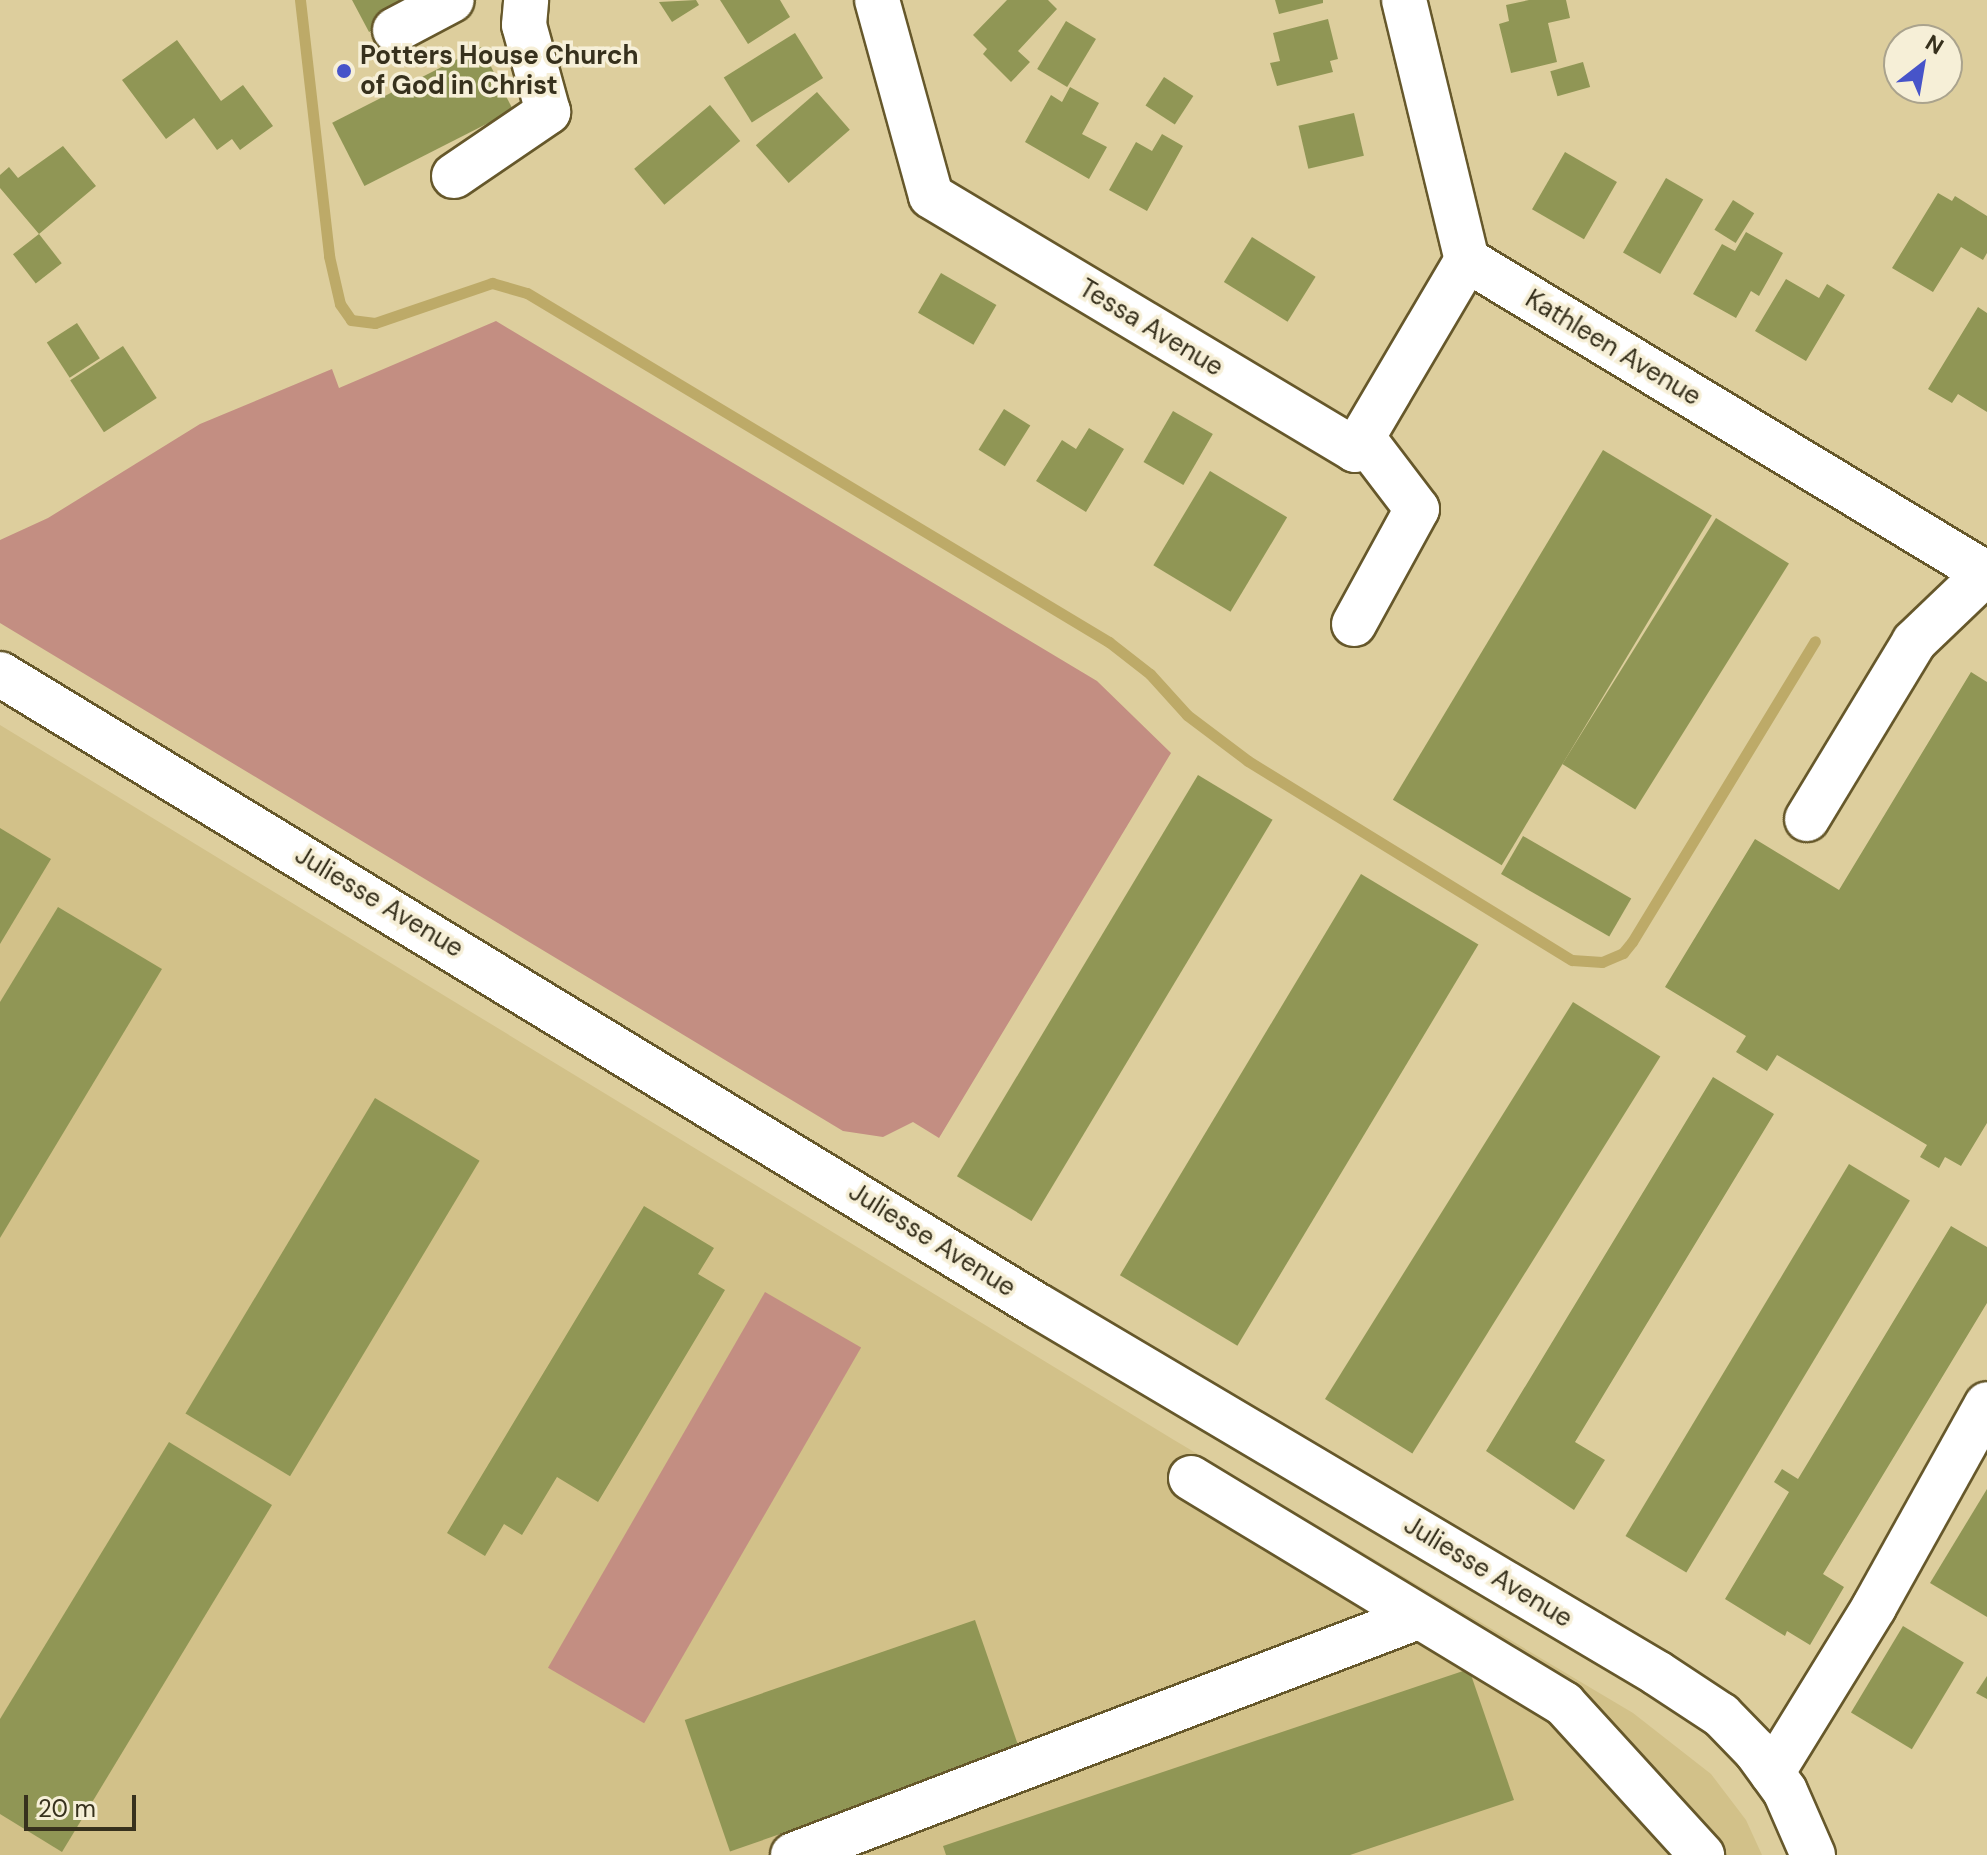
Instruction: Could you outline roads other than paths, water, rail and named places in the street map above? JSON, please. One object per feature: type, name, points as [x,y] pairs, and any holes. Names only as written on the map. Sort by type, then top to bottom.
[{"type":"street","points":[[395,30],[452,0]]},
{"type":"street","points":[[454,176],[548,112],[524,25],[526,0]]},
{"type":"street","name":"Tessa Avenue","points":[[877,0],[931,196],[1355,450],[1363,438]]},
{"type":"street","points":[[1354,624],[1417,509],[1363,438],[1467,260],[1404,0]]},
{"type":"street","name":"Kathleen Avenue","points":[[1467,260],[1986,574]]},
{"type":"street","points":[[1807,819],[1914,642],[1986,574]]},
{"type":"street","name":"Juliesse Avenue","points":[[0,674],[1038,1306],[1657,1673],[1721,1715],[1772,1773],[1813,1855]]},
{"type":"street","points":[[1772,1773],[1874,1607],[1987,1404]]},
{"type":"street","points":[[1191,1478],[1564,1704],[1702,1855]]},
{"type":"street","points":[[793,1855],[1418,1617]]},
{"type":"waterway","points":[[300,0],[329,256],[340,304],[351,320],[375,323],[492,283],[527,293],[1109,642],[1150,674],[1187,715],[1248,761],[1572,960],[1602,962],[1623,953],[1632,942],[1815,641]]},
{"type":"place","name":"Potters House Church of God in Christ","points":[[344,71]]}]
